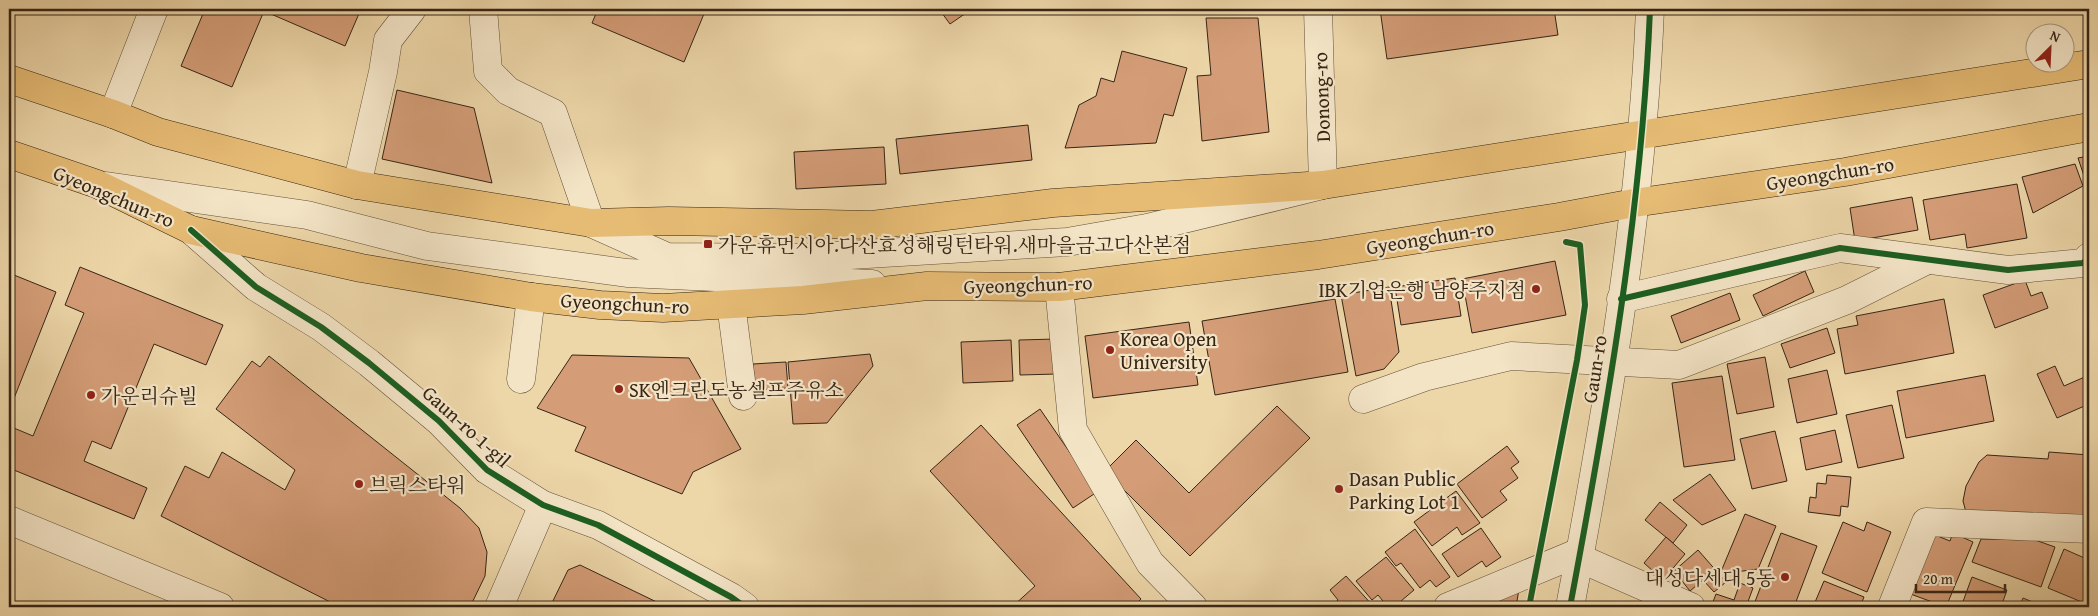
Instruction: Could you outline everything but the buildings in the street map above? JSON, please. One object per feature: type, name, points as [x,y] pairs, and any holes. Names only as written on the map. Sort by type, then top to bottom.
[{"type":"main road","points":[[9,79],[113,114],[158,132],[357,185],[591,223],[669,221],[872,224],[1053,203],[1323,185],[2089,64]]},
{"type":"main road","name":"Gyeongchun-ro","points":[[9,154],[97,184],[191,230],[361,268],[531,297],[600,305],[664,308],[803,300],[927,286],[1059,286],[1318,255],[1559,217],[1634,203],[1845,172],[2081,127]]},
{"type":"street","points":[[113,114],[154,9]]},
{"type":"street","points":[[357,185],[383,72],[388,40],[412,9]]},
{"type":"street","points":[[483,9],[488,71],[508,92],[553,113],[591,223],[668,257],[820,256],[1067,242],[1147,228],[1323,185]]},
{"type":"street","name":"Donong-ro","points":[[1318,9],[1323,185]]},
{"type":"street","points":[[1642,135],[1650,9]]},
{"type":"street","name":"Gaun-ro","points":[[1570,607],[1612,363],[1642,135]]},
{"type":"street","points":[[97,184],[307,215],[427,246],[627,273],[927,286]]},
{"type":"street","name":"Gaun-ro 1-gil","points":[[191,230],[256,287],[321,327],[369,363],[439,421],[487,470],[543,505],[598,525],[731,597],[745,607]]},
{"type":"street","points":[[1621,299],[1840,248],[2008,270],[2083,263],[2089,257]]},
{"type":"street","points":[[1364,399],[1424,378],[1511,356],[1612,363],[1679,365],[1847,300],[1927,260]]},
{"type":"street","points":[[1059,286],[1072,430],[1150,563],[1193,607]]},
{"type":"street","points":[[521,379],[531,297]]},
{"type":"street","points":[[731,304],[742,396]]},
{"type":"street","points":[[499,607],[543,505]]},
{"type":"street","points":[[9,520],[220,607]]},
{"type":"street","points":[[1892,607],[1926,522],[2089,528]]},
{"type":"street","points":[[1448,607],[1579,555],[1691,607]]},
{"type":"cycle path","points":[[1570,607],[1597,459],[1621,310],[1639,160],[1650,9]]},
{"type":"cycle path","points":[[191,230],[256,287],[321,327],[369,363],[439,421],[487,470],[543,505],[598,525],[731,597],[745,607]]},
{"type":"cycle path","points":[[1529,607],[1577,360],[1585,305],[1580,245],[1566,242]]},
{"type":"cycle path","points":[[1621,299],[1840,248],[2008,270],[2083,263],[2089,257]]},
{"type":"place","name":"가운휴먼시아.다산효성해링턴타워.새마을금고다산본점","points":[[708,244]]},
{"type":"place","name":"IBK기업은행 남양주지점","points":[[1536,289]]},
{"type":"place","name":"Korea Open University","points":[[1110,350]]},
{"type":"place","name":"SK엔크린도농셀프주유소","points":[[619,389]]},
{"type":"place","name":"가운리슈빌","points":[[91,395]]},
{"type":"place","name":"브릭스타워","points":[[359,484]]},
{"type":"place","name":"Dasan Public Parking Lot 1","points":[[1339,489]]},
{"type":"place","name":"대성다세대 5동","points":[[1785,577]]}]
